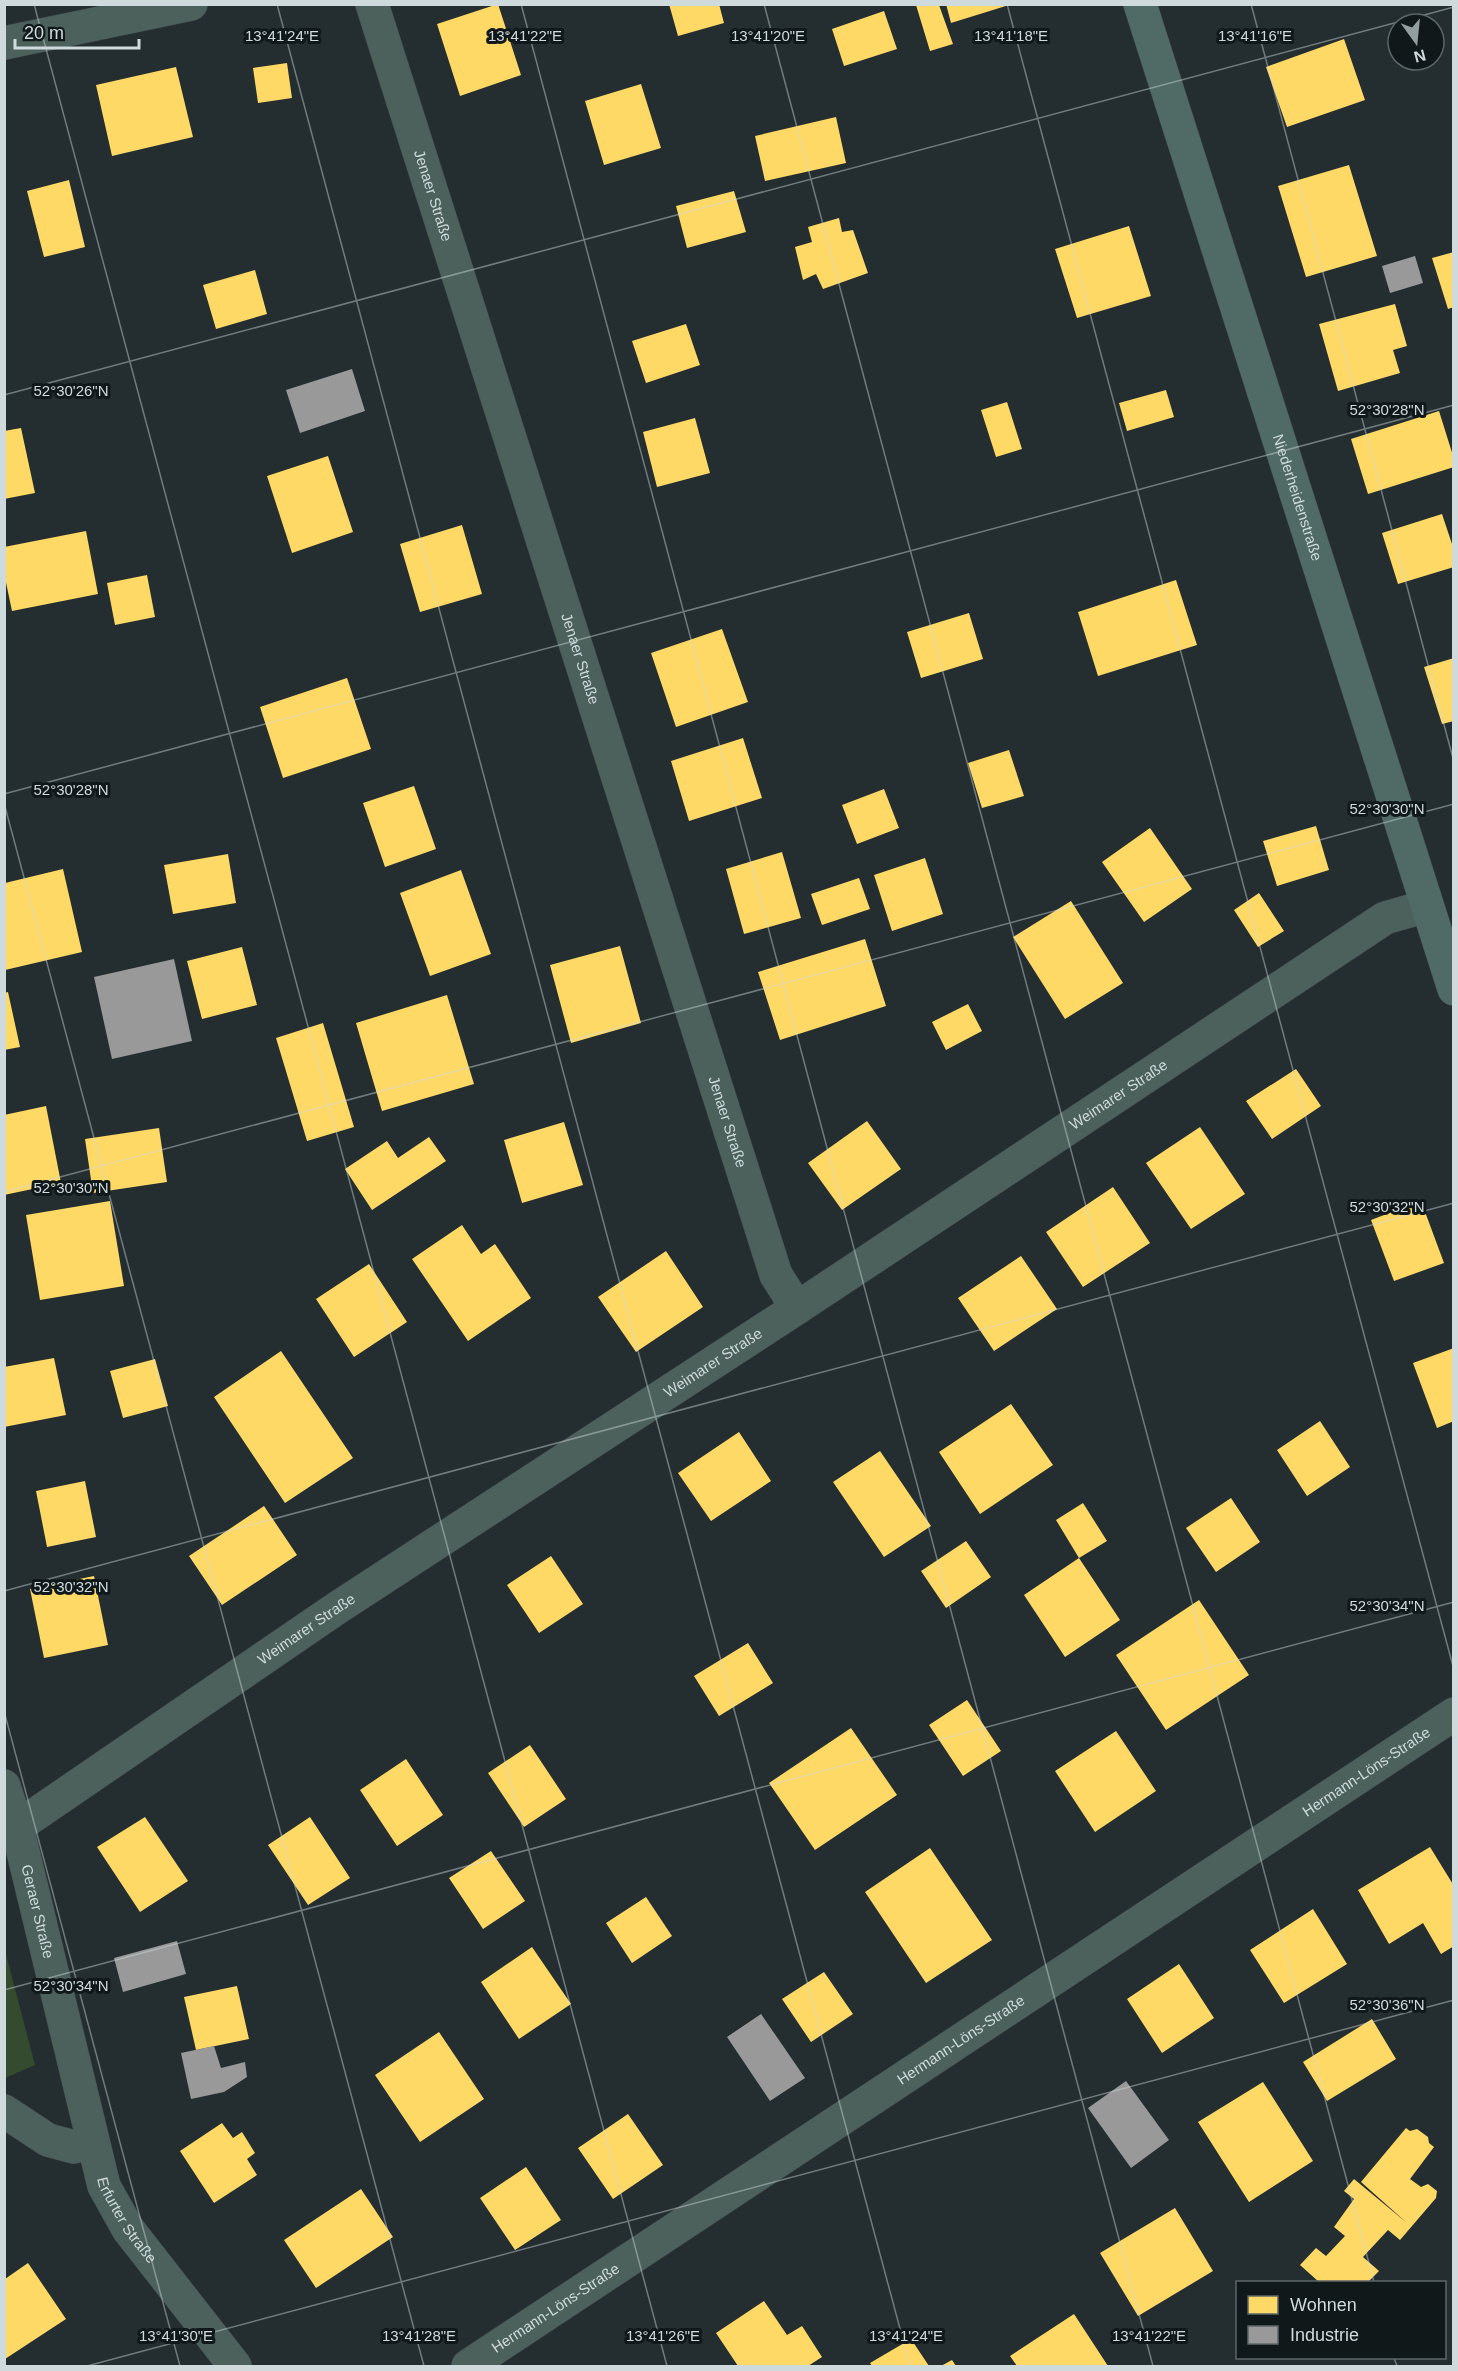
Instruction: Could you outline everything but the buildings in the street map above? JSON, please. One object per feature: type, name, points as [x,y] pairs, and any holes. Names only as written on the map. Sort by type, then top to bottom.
[{"type":"street","points":[[4,43],[191,4]]},
{"type":"street","name":"Jenaer Straße","points":[[372,4],[684,978],[776,1275],[797,1308]]},
{"type":"street","name":"Niederheidenstraße","points":[[1140,4],[1454,989]]},
{"type":"street","name":"Weimarer Straße","points":[[11,1828],[337,1608],[797,1308],[1385,918],[1427,906]]},
{"type":"street","name":"Hermann-Löns-Straße","points":[[468,2367],[1454,1714]]},
{"type":"street","name":"Geraer Straße","points":[[4,1786],[11,1828],[92,2143]]},
{"type":"street","points":[[4,2111],[48,2140],[75,2147],[92,2143]]},
{"type":"street","name":"Erfurter Straße","points":[[92,2143],[104,2186],[128,2229],[235,2367]]},
{"type":"green space","points":[[4,1947],[35,2065],[5,2078],[4,2078]]}]
